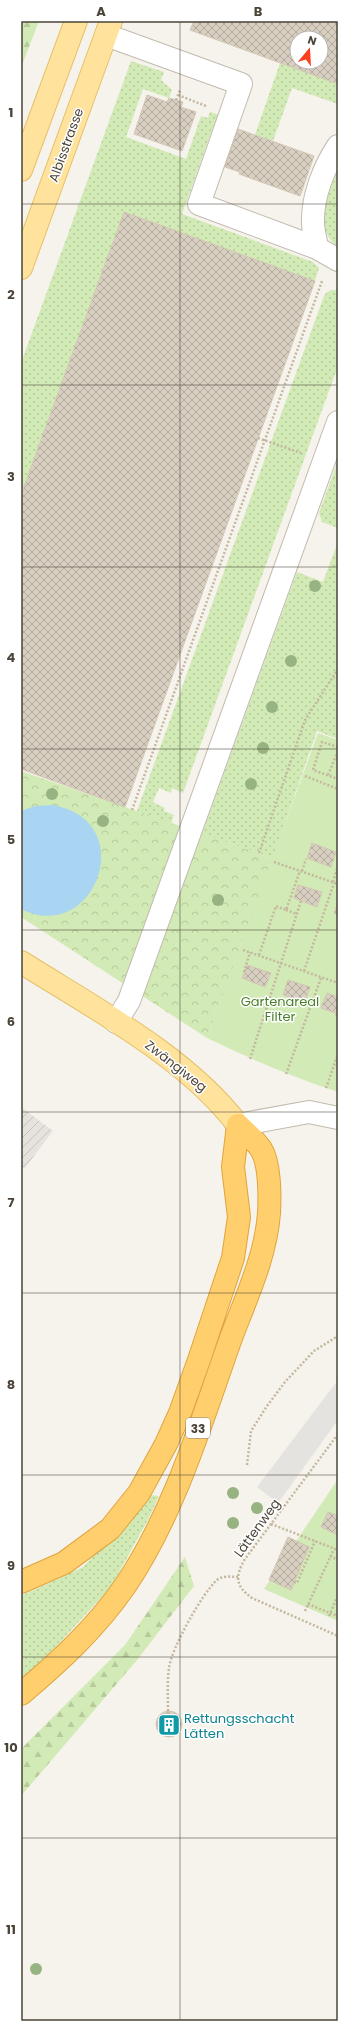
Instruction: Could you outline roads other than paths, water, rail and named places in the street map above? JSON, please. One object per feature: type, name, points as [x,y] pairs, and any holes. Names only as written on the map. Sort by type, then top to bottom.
[{"type":"highway","points":[[21,1582],[64,1563],[110,1529],[139,1494],[166,1444],[180,1413],[233,1258],[239,1217],[233,1167],[238,1125]]},
{"type":"highway","name":"33","points":[[21,1694],[71,1650],[112,1604],[152,1541],[185,1464],[260,1256],[269,1214],[268,1179],[263,1154],[256,1143],[238,1125]]},
{"type":"main road","points":[[21,170],[76,21]]},
{"type":"main road","name":"Albisstrasse","points":[[21,268],[108,28]]},
{"type":"main road","name":"Zwängiweg","points":[[21,962],[159,1051],[206,1088],[225,1108],[238,1125]]},
{"type":"street","points":[[108,28],[241,84],[199,204],[329,255]]},
{"type":"street","points":[[329,255],[313,223],[314,203],[330,159],[338,146]]},
{"type":"street","points":[[116,1022],[129,1001],[338,422]]},
{"type":"street","points":[[238,1125],[309,1112],[338,1118]]},
{"type":"water","points":[[54,805],[72,811],[90,825],[100,844],[101,864],[95,884],[83,901],[66,912],[45,916],[21,909],[21,811],[35,806]]},
{"type":"place","name":"Rettungsschacht Lätten","points":[[169,1725]]},
{"type":"park label","name":"Gartenareal Filter","points":[[280,1008]]}]
